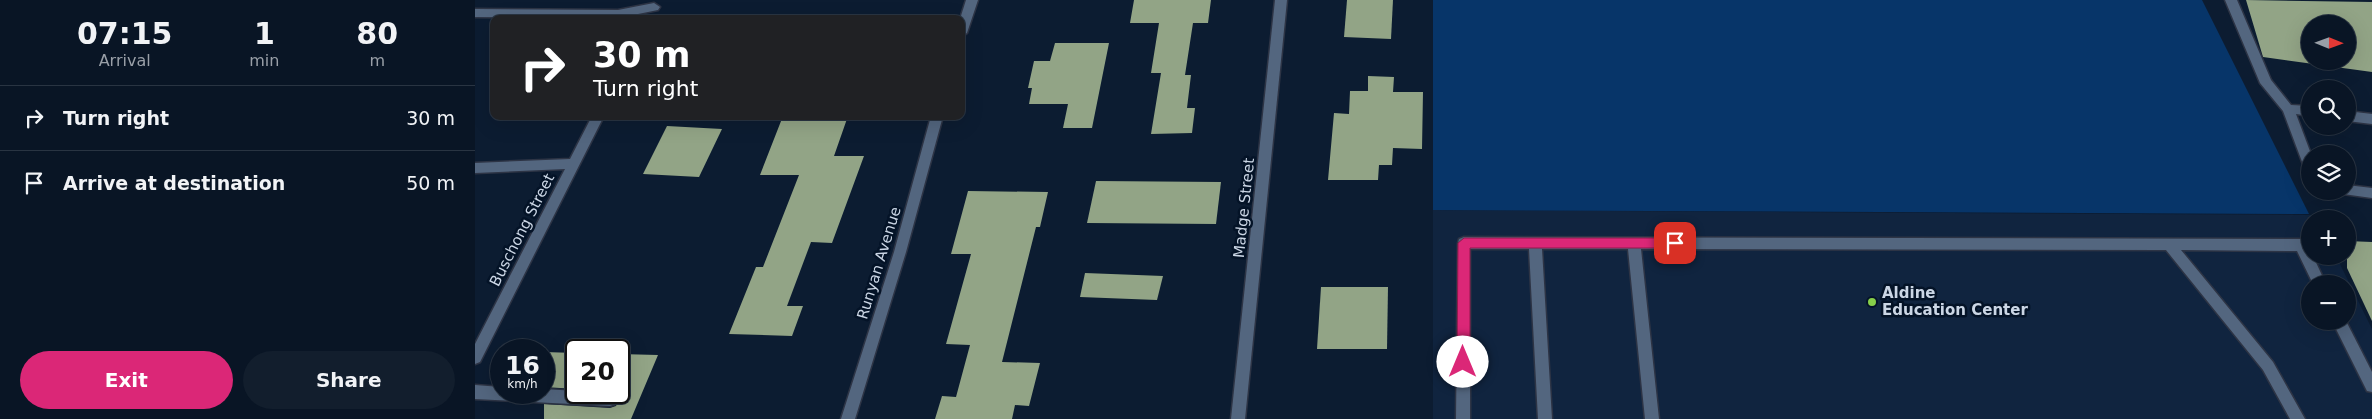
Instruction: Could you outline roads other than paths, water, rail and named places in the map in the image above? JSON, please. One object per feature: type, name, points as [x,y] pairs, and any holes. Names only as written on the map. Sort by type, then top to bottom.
[{"type":"street","points":[[965,21],[972,0]]},
{"type":"street","name":"Madge Street","points":[[1238,419],[1281,0]]},
{"type":"street","points":[[2231,0],[2266,83],[2287,109],[2301,145]]},
{"type":"street","points":[[475,13],[618,14],[656,4]]},
{"type":"street","points":[[2287,109],[2301,111]]},
{"type":"street","points":[[2356,117],[2372,119]]},
{"type":"street","name":"Buschong Street","points":[[475,358],[596,120]]},
{"type":"street","name":"Runyan Avenue","points":[[848,419],[900,252],[936,120]]},
{"type":"street","points":[[475,168],[574,164]]},
{"type":"street","points":[[2356,191],[2372,193]]},
{"type":"street","points":[[1463,419],[1464,243],[2301,245],[2316,275]]},
{"type":"street","points":[[1535,243],[1545,419]]},
{"type":"street","points":[[1634,243],[1652,419]]},
{"type":"street","points":[[2169,245],[2268,366],[2298,419]]},
{"type":"street","points":[[2344,330],[2372,386]]},
{"type":"street","points":[[475,392],[565,397]]},
{"type":"place","name":"Aldine Education Center","points":[[1872,302]]}]
